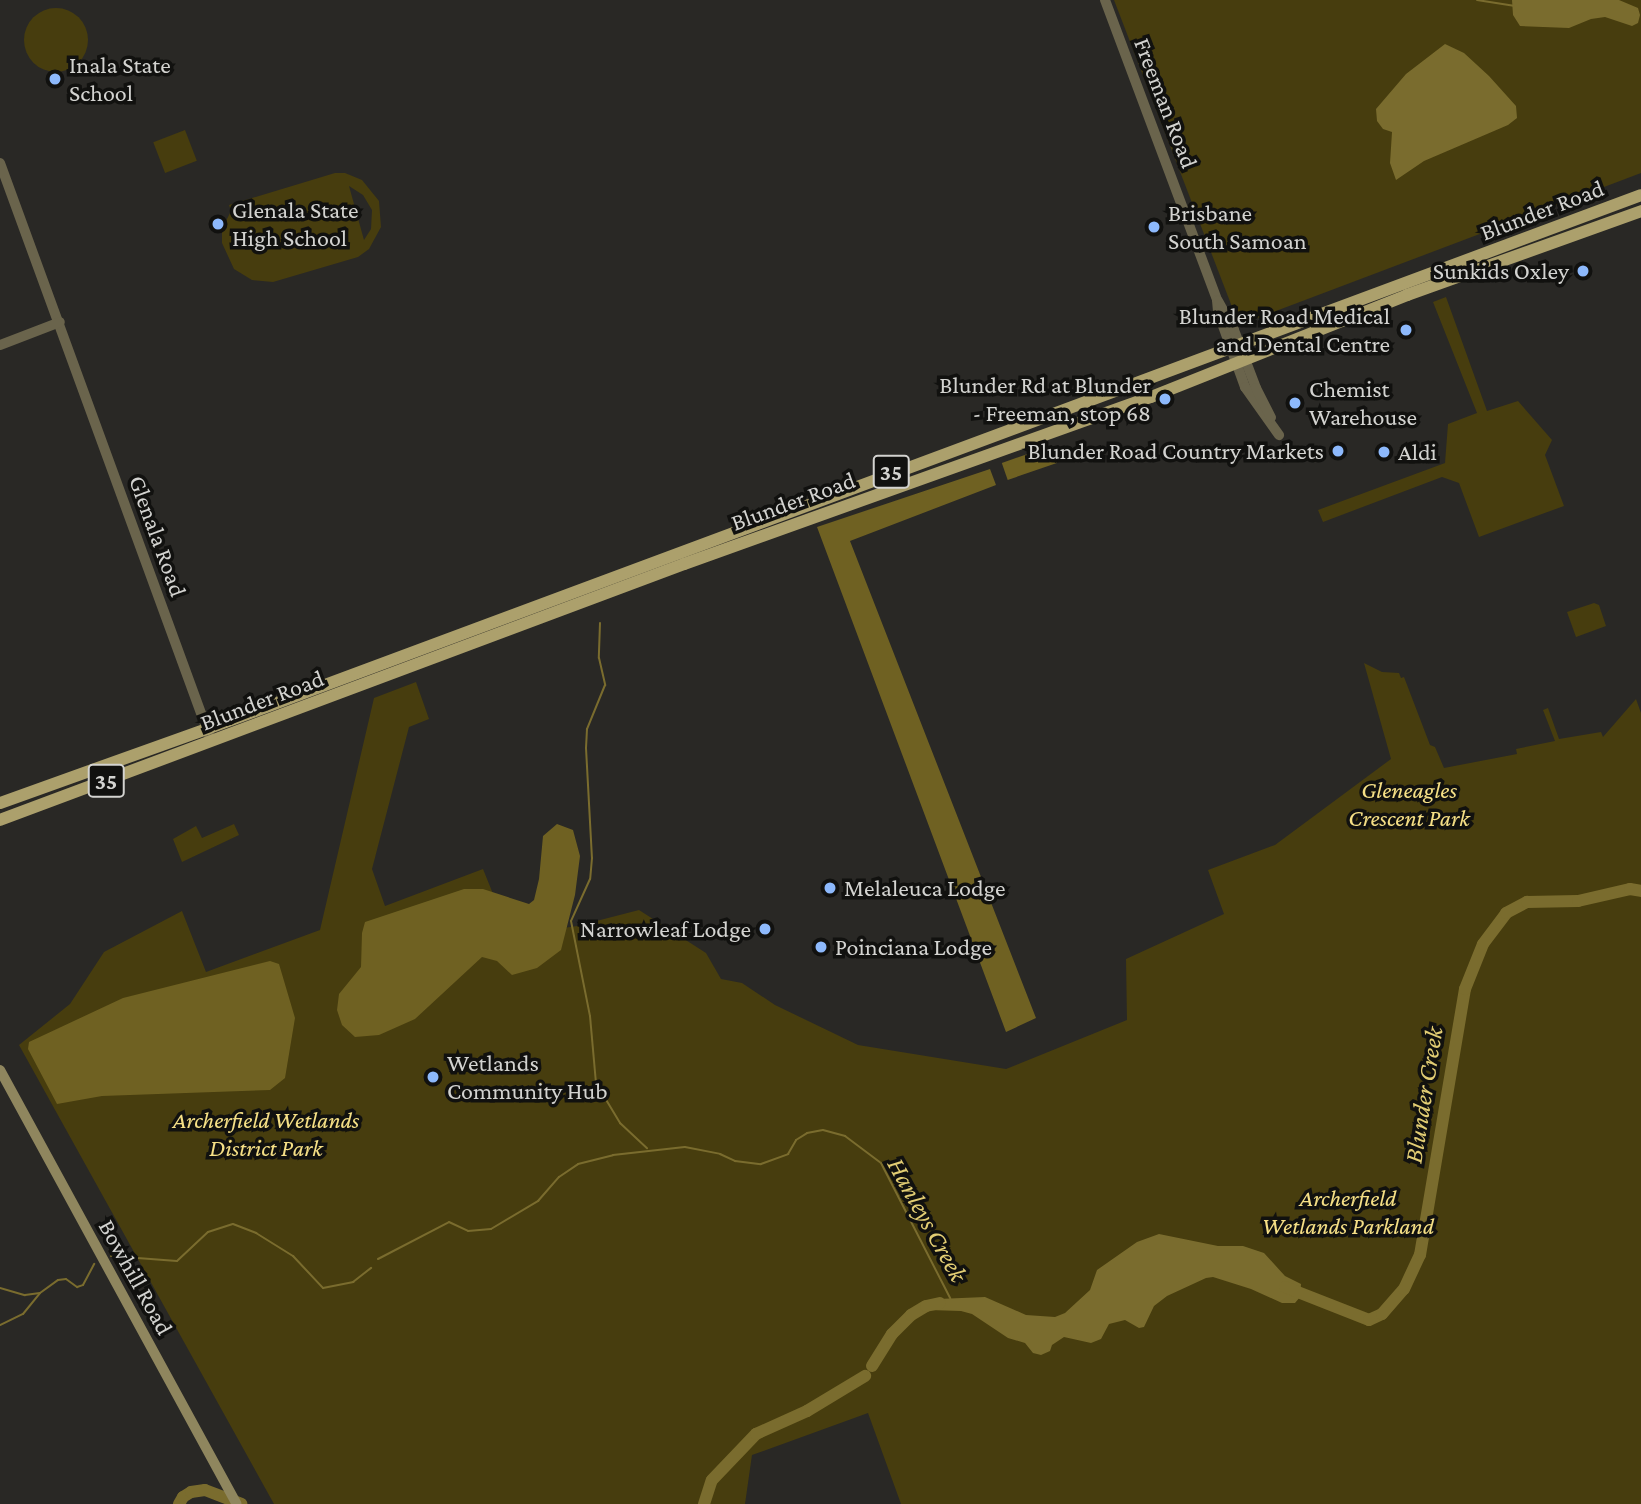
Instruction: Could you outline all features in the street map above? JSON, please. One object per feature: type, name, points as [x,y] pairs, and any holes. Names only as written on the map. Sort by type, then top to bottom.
[{"type":"main road","name":"Blunder Road","points":[[0,820],[846,489],[1641,195]]},
{"type":"main road","name":"Blunder Road","points":[[0,803],[209,736],[1131,404],[1407,295],[1641,211]]},
{"type":"main road","name":"Bowhill Road","points":[[0,1070],[237,1504]]},
{"type":"street","name":"Freeman Road","points":[[1105,0],[1240,360]]},
{"type":"street","name":"Glenala Road","points":[[0,163],[35,262],[34,269],[66,344],[209,736]]},
{"type":"street","points":[[0,345],[57,323]]},
{"type":"street","points":[[1240,360],[1279,435],[1249,397],[1240,360]]},
{"type":"green space","points":[[1114,0],[1641,0],[1641,173],[1239,325]]},
{"type":"green space","points":[[56,8],[68,10],[79,17],[86,28],[86,52],[79,63],[68,70],[56,72],[44,70],[33,63],[26,52],[24,40],[26,28],[33,17],[44,10]]},
{"type":"green space","points":[[185,130],[197,161],[165,173],[153,142]]},
{"type":"green space","points":[[335,173],[345,173],[362,180],[379,201],[381,227],[369,249],[358,257],[273,282],[252,280],[234,269],[222,243],[222,229],[231,211],[229,205]],"holes":[[[349,186],[363,195],[372,210],[371,229],[364,240]]]},
{"type":"green space","points":[[1446,297],[1487,411],[1518,401],[1552,440],[1545,455],[1564,506],[1479,537],[1459,483],[1442,477],[1323,522],[1318,510],[1445,463],[1448,424],[1477,413],[1433,302]]},
{"type":"green space","points":[[1594,603],[1599,605],[1606,626],[1576,637],[1567,612]]},
{"type":"green space","name":"Archerfield Wetlands Parkland","points":[[1364,663],[1382,672],[1399,673],[1401,678],[1404,677],[1430,745],[1435,747],[1444,768],[1517,754],[1516,749],[1555,741],[1543,710],[1548,708],[1559,739],[1601,732],[1603,737],[1636,699],[1641,713],[1641,1504],[901,1504],[868,1413],[752,1455],[745,1504],[274,1504],[19,1045],[70,1004],[104,952],[182,911],[206,972],[320,930],[374,698],[416,682],[429,719],[409,727],[372,869],[385,906],[483,869],[510,936],[577,926],[639,910],[706,953],[721,979],[742,983],[775,1005],[858,1045],[1006,1069],[1127,1020],[1126,959],[1224,914],[1208,870],[1275,845],[1391,759]]},
{"type":"green space","points":[[234,824],[239,835],[182,862],[173,839],[196,826],[202,838]]},
{"type":"shaded area","points":[[1512,0],[1619,0],[1638,8],[1640,15],[1638,23],[1632,26],[1605,17],[1591,19],[1569,28],[1520,26],[1513,15]]},
{"type":"shaded area","points":[[1445,44],[1464,53],[1489,76],[1516,106],[1517,118],[1508,125],[1424,161],[1396,180],[1390,163],[1392,132],[1383,129],[1377,121],[1376,109],[1406,74]]},
{"type":"shaded area","points":[[1051,446],[1057,463],[1008,480],[1002,463]]},
{"type":"shaded area","points":[[990,469],[996,485],[850,541],[1036,1018],[1006,1032],[817,527]]},
{"type":"shaded area","points":[[557,824],[573,830],[580,856],[575,895],[561,950],[537,968],[512,975],[497,961],[482,957],[415,1019],[379,1035],[355,1037],[342,1025],[337,1010],[339,994],[361,967],[365,922],[464,889],[483,889],[529,904],[534,900],[539,879],[543,836]]},
{"type":"shaded area","points":[[270,961],[279,964],[295,1018],[285,1078],[270,1090],[102,1096],[57,1104],[28,1049],[29,1042],[123,998]]},
{"type":"shaded area","points":[[1159,1234],[1218,1246],[1243,1246],[1264,1253],[1285,1276],[1301,1284],[1300,1297],[1295,1303],[1282,1303],[1251,1289],[1213,1277],[1206,1278],[1167,1296],[1154,1306],[1144,1327],[1139,1328],[1125,1320],[1109,1324],[1101,1339],[1091,1343],[1064,1337],[1052,1345],[1050,1351],[1041,1355],[1033,1353],[1025,1343],[1008,1338],[972,1314],[929,1310],[924,1305],[938,1299],[985,1297],[1026,1315],[1055,1317],[1065,1313],[1090,1290],[1097,1270],[1137,1242]]},
{"type":"waterway","points":[[1477,0],[1514,6]]},
{"type":"waterway","points":[[600,623],[599,658],[605,685],[587,729],[586,748],[592,858],[590,879],[571,921],[590,1016],[596,1083],[620,1123],[647,1148]]},
{"type":"waterway","name":"Blunder Creek","points":[[1285,1287],[1369,1320],[1382,1314],[1404,1289],[1420,1255],[1465,989],[1483,944],[1506,913],[1527,902],[1578,901],[1630,889],[1641,891]]},
{"type":"waterway","name":"Hanleys Creek","points":[[378,1259],[449,1222],[468,1231],[491,1229],[538,1201],[559,1177],[578,1164],[613,1155],[685,1147],[720,1154],[735,1161],[761,1164],[788,1154],[796,1140],[807,1133],[823,1130],[845,1136],[881,1163],[950,1298]]},
{"type":"waterway","name":"Hanleys Creek","points":[[111,1256],[177,1261],[208,1232],[233,1224],[256,1233],[293,1256],[323,1288],[353,1282],[371,1268]]},
{"type":"waterway","name":"Hanleys Creek","points":[[0,1325],[23,1314],[40,1293],[58,1280],[66,1279],[77,1287],[83,1285],[94,1264]]},
{"type":"waterway","points":[[0,1288],[25,1295],[40,1293]]},
{"type":"waterway","name":"Blunder Creek","points":[[872,1366],[892,1334],[911,1315],[926,1306],[940,1303]]},
{"type":"waterway","name":"Blunder Creek","points":[[704,1504],[712,1480],[756,1434],[807,1411],[865,1376]]},
{"type":"waterway","name":"Blunder Creek","points":[[179,1504],[183,1497],[191,1492],[205,1490],[241,1504]]},
{"type":"place","name":"Inala State School","points":[[55,79]]},
{"type":"place","name":"Glenala State High School","points":[[218,224]]},
{"type":"place","name":"Brisbane South Samoan","points":[[1154,227]]},
{"type":"place","name":"Sunkids Oxley","points":[[1583,271]]},
{"type":"place","name":"Blunder Road Medical and Dental Centre","points":[[1406,330]]},
{"type":"place","name":"Blunder Rd at Blunder - Freeman, stop 68","points":[[1165,399]]},
{"type":"place","name":"Chemist Warehouse","points":[[1295,403]]},
{"type":"place","name":"Blunder Road Country Markets","points":[[1338,451]]},
{"type":"place","name":"Aldi","points":[[1384,452]]},
{"type":"place","name":"Melaleuca Lodge","points":[[830,888]]},
{"type":"place","name":"Narrowleaf Lodge","points":[[765,929]]},
{"type":"place","name":"Poinciana Lodge","points":[[821,947]]},
{"type":"place","name":"Wetlands Community Hub","points":[[433,1077]]},
{"type":"park label","name":"Gleneagles Crescent Park","points":[[1409,804]]},
{"type":"park label","name":"Archerfield Wetlands District Park","points":[[266,1134]]}]
